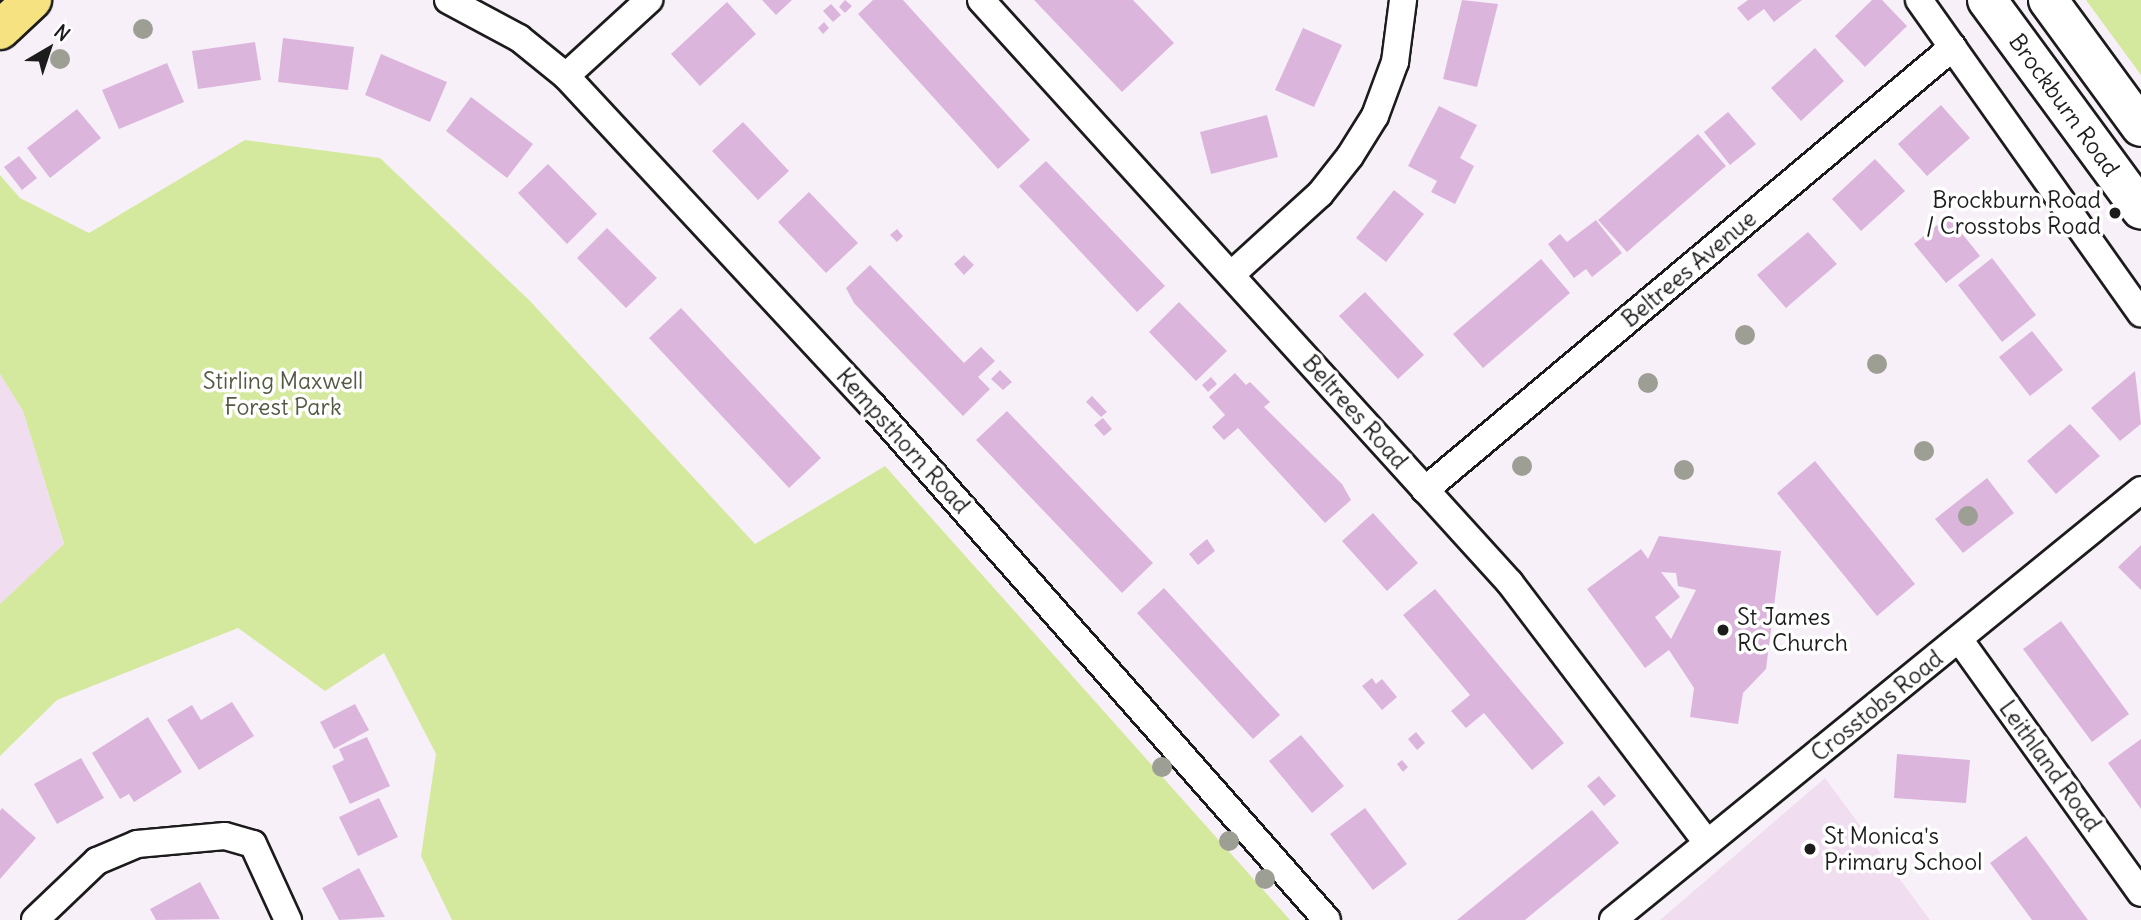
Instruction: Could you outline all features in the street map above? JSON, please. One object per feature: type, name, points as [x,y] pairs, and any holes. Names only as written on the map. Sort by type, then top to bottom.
[{"type":"main road","points":[[0,30],[33,0]]},
{"type":"street","name":"Kempsthorn Road","points":[[447,0],[519,38],[566,76],[872,405],[1327,920]]},
{"type":"street","points":[[566,76],[649,0]]},
{"type":"street","name":"Beltrees Road","points":[[981,0],[1510,583],[1707,843]]},
{"type":"street","points":[[1232,274],[1320,194],[1363,136],[1395,62],[1403,0]]},
{"type":"street","points":[[1919,0],[2141,313]]},
{"type":"street","name":"Brockburn Road","points":[[1987,0],[2138,200]]},
{"type":"street","points":[[2048,0],[2141,127]]},
{"type":"street","name":"Beltrees Avenue","points":[[1425,490],[1953,47]]},
{"type":"street","name":"Crosstobs Road","points":[[1613,920],[2141,491]]},
{"type":"street","name":"Leithland Road","points":[[1959,639],[2141,893]]},
{"type":"street","points":[[36,920],[97,861],[137,844],[225,836],[253,845],[288,920]]},
{"type":"shaded area","points":[[0,374],[23,411],[64,545],[0,604]]},
{"type":"shaded area","name":"St Monica's Primary School","points":[[1825,778],[1930,920],[1660,920]]},
{"type":"green space","points":[[2086,0],[2141,0],[2141,75]]},
{"type":"green space","name":"Stirling Maxwell Forest Park","points":[[245,140],[380,158],[529,300],[755,544],[885,466],[1290,920],[452,920],[421,856],[436,754],[384,653],[325,691],[238,628],[57,700],[0,756],[0,604],[64,544],[23,411],[0,374],[0,175],[20,198],[89,233]]},
{"type":"building","points":[[762,0],[792,0],[776,15]]},
{"type":"building","points":[[845,0],[852,6],[845,13],[839,7]]},
{"type":"building","points":[[873,0],[903,0],[1030,140],[998,169],[858,14]]},
{"type":"building","points":[[1034,0],[1133,0],[1174,43],[1122,92]]},
{"type":"building","points":[[1462,0],[1498,4],[1477,87],[1443,79]]},
{"type":"building","points":[[1748,0],[1802,0],[1774,22],[1764,9],[1748,21],[1737,8]]},
{"type":"building","points":[[1872,0],[1882,0],[1907,26],[1865,67],[1835,36]]},
{"type":"building","points":[[727,2],[756,34],[700,86],[671,54]]},
{"type":"building","points":[[831,4],[841,15],[833,22],[823,11]]},
{"type":"building","points":[[824,22],[829,28],[823,34],[818,28]]},
{"type":"building","points":[[1303,28],[1342,45],[1314,107],[1275,90]]},
{"type":"building","points":[[283,38],[354,47],[348,90],[278,82]]},
{"type":"building","points":[[255,42],[261,80],[198,89],[192,51]]},
{"type":"building","points":[[1815,48],[1844,81],[1801,121],[1771,88]]},
{"type":"building","points":[[381,54],[447,82],[430,122],[365,95]]},
{"type":"building","points":[[167,63],[184,102],[119,129],[102,90]]},
{"type":"building","points":[[471,97],[533,144],[507,178],[446,131]]},
{"type":"building","points":[[1941,105],[1970,138],[1927,176],[1898,144]]},
{"type":"building","points":[[1439,106],[1477,125],[1460,158],[1474,166],[1455,204],[1431,192],[1437,181],[1408,166]]},
{"type":"building","points":[[77,109],[101,138],[50,178],[27,148]]},
{"type":"building","points":[[1728,112],[1756,144],[1730,165],[1704,132]]},
{"type":"building","points":[[1267,115],[1278,157],[1211,174],[1200,132]]},
{"type":"building","points":[[743,122],[789,171],[758,200],[712,151]]},
{"type":"building","points":[[1698,134],[1726,166],[1627,252],[1598,220]]},
{"type":"building","points":[[19,156],[37,178],[22,190],[4,167]]},
{"type":"building","points":[[1875,159],[1905,191],[1861,231],[1832,199]]},
{"type":"building","points":[[1046,161],[1165,286],[1137,312],[1019,186]]},
{"type":"building","points":[[548,164],[597,214],[567,244],[518,193]]},
{"type":"building","points":[[1394,190],[1424,214],[1386,262],[1356,238]]},
{"type":"building","points":[[809,192],[858,243],[826,273],[778,222]]},
{"type":"building","points":[[1948,216],[1980,256],[1946,283],[1914,244]]},
{"type":"building","points":[[1596,220],[1622,253],[1592,277],[1586,269],[1574,278],[1548,244],[1560,234],[1567,242]]},
{"type":"building","points":[[607,228],[657,278],[626,308],[577,258]]},
{"type":"building","points":[[897,229],[903,236],[897,242],[890,235]]},
{"type":"building","points":[[1808,232],[1837,264],[1786,308],[1757,275]]},
{"type":"building","points":[[964,255],[974,265],[964,275],[954,264]]},
{"type":"building","points":[[1992,258],[2036,315],[2002,342],[1958,285]]},
{"type":"building","points":[[1541,259],[1570,293],[1483,368],[1453,334]]},
{"type":"building","points":[[870,265],[964,363],[981,347],[995,361],[978,377],[990,389],[963,416],[854,303],[846,288]]},
{"type":"building","points":[[1365,292],[1424,355],[1398,379],[1339,316]]},
{"type":"building","points":[[1179,302],[1227,351],[1196,381],[1149,332]]},
{"type":"building","points":[[681,308],[821,458],[789,488],[649,338]]},
{"type":"building","points":[[2032,331],[2063,370],[2030,396],[1999,357]]},
{"type":"building","points":[[1000,370],[1012,382],[1003,390],[991,379]]},
{"type":"building","points":[[2135,371],[2141,424],[2120,441],[2091,408]]},
{"type":"building","points":[[1235,373],[1246,385],[1250,382],[1270,402],[1264,407],[1342,484],[1351,500],[1325,523],[1238,428],[1224,440],[1212,427],[1225,415],[1209,397]]},
{"type":"building","points":[[1211,377],[1217,384],[1208,392],[1202,385]]},
{"type":"building","points":[[1092,396],[1107,412],[1101,417],[1086,402]]},
{"type":"building","points":[[1007,411],[1153,563],[1122,593],[976,440]]},
{"type":"building","points":[[1103,418],[1112,429],[1104,436],[1094,425]]},
{"type":"building","points":[[2070,424],[2100,456],[2056,494],[2027,461]]},
{"type":"building","points":[[1815,461],[1915,584],[1877,616],[1777,493]]},
{"type":"building","points":[[1987,478],[2014,513],[1963,553],[1935,519]]},
{"type":"building","points":[[1373,513],[1418,563],[1387,591],[1342,541]]},
{"type":"building","name":"St James RC Church","points":[[1659,536],[1781,551],[1766,669],[1743,693],[1738,724],[1690,717],[1694,688],[1669,650],[1645,668],[1587,589],[1641,549],[1648,559]],"holes":[[[1661,572],[1676,573],[1678,586],[1696,590],[1671,639],[1655,617],[1680,597]]]},
{"type":"building","points":[[1207,539],[1215,551],[1198,565],[1189,554]]},
{"type":"building","points":[[2141,545],[2141,590],[2118,567]]},
{"type":"building","points":[[1164,588],[1280,715],[1253,739],[1137,613]]},
{"type":"building","points":[[1435,589],[1564,743],[1532,770],[1484,713],[1466,728],[1451,711],[1470,695],[1403,615]]},
{"type":"building","points":[[2061,621],[2129,714],[2092,742],[2023,649]]},
{"type":"building","points":[[1372,678],[1376,684],[1382,679],[1397,697],[1382,710],[1362,686]]},
{"type":"building","points":[[232,702],[254,736],[199,770],[167,720],[192,705],[201,720]]},
{"type":"building","points":[[355,704],[369,730],[334,749],[320,722]]},
{"type":"building","points":[[148,717],[182,772],[134,802],[129,794],[120,799],[92,753]]},
{"type":"building","points":[[1416,732],[1425,743],[1417,750],[1408,739]]},
{"type":"building","points":[[1301,735],[1344,786],[1312,813],[1269,761]]},
{"type":"building","points":[[367,737],[390,786],[350,804],[332,766],[344,760],[339,749]]},
{"type":"building","points":[[2141,739],[2141,809],[2108,763]]},
{"type":"building","points":[[1897,754],[1970,760],[1966,803],[1894,798]]},
{"type":"building","points":[[81,758],[104,798],[57,824],[34,784]]},
{"type":"building","points":[[1402,760],[1408,767],[1403,772],[1397,764]]},
{"type":"building","points":[[1599,776],[1616,796],[1604,806],[1587,786]]},
{"type":"building","points":[[379,798],[398,837],[358,856],[339,817]]},
{"type":"building","points":[[2,808],[36,838],[0,879],[0,811]]},
{"type":"building","points":[[1365,808],[1407,864],[1373,890],[1330,834]]},
{"type":"building","points":[[1592,810],[1619,843],[1525,920],[1457,920]]},
{"type":"building","points":[[2026,836],[2088,920],[2032,920],[1990,863]]},
{"type":"building","points":[[359,868],[385,917],[339,920],[322,888]]},
{"type":"building","points":[[200,882],[220,919],[156,920],[150,909]]},
{"type":"place","name":"Brockburn Road / Crosstobs Road","points":[[2115,213]]},
{"type":"place","name":"St James RC Church","points":[[1723,630]]},
{"type":"place","name":"St Monica's Primary School","points":[[1810,849]]}]
